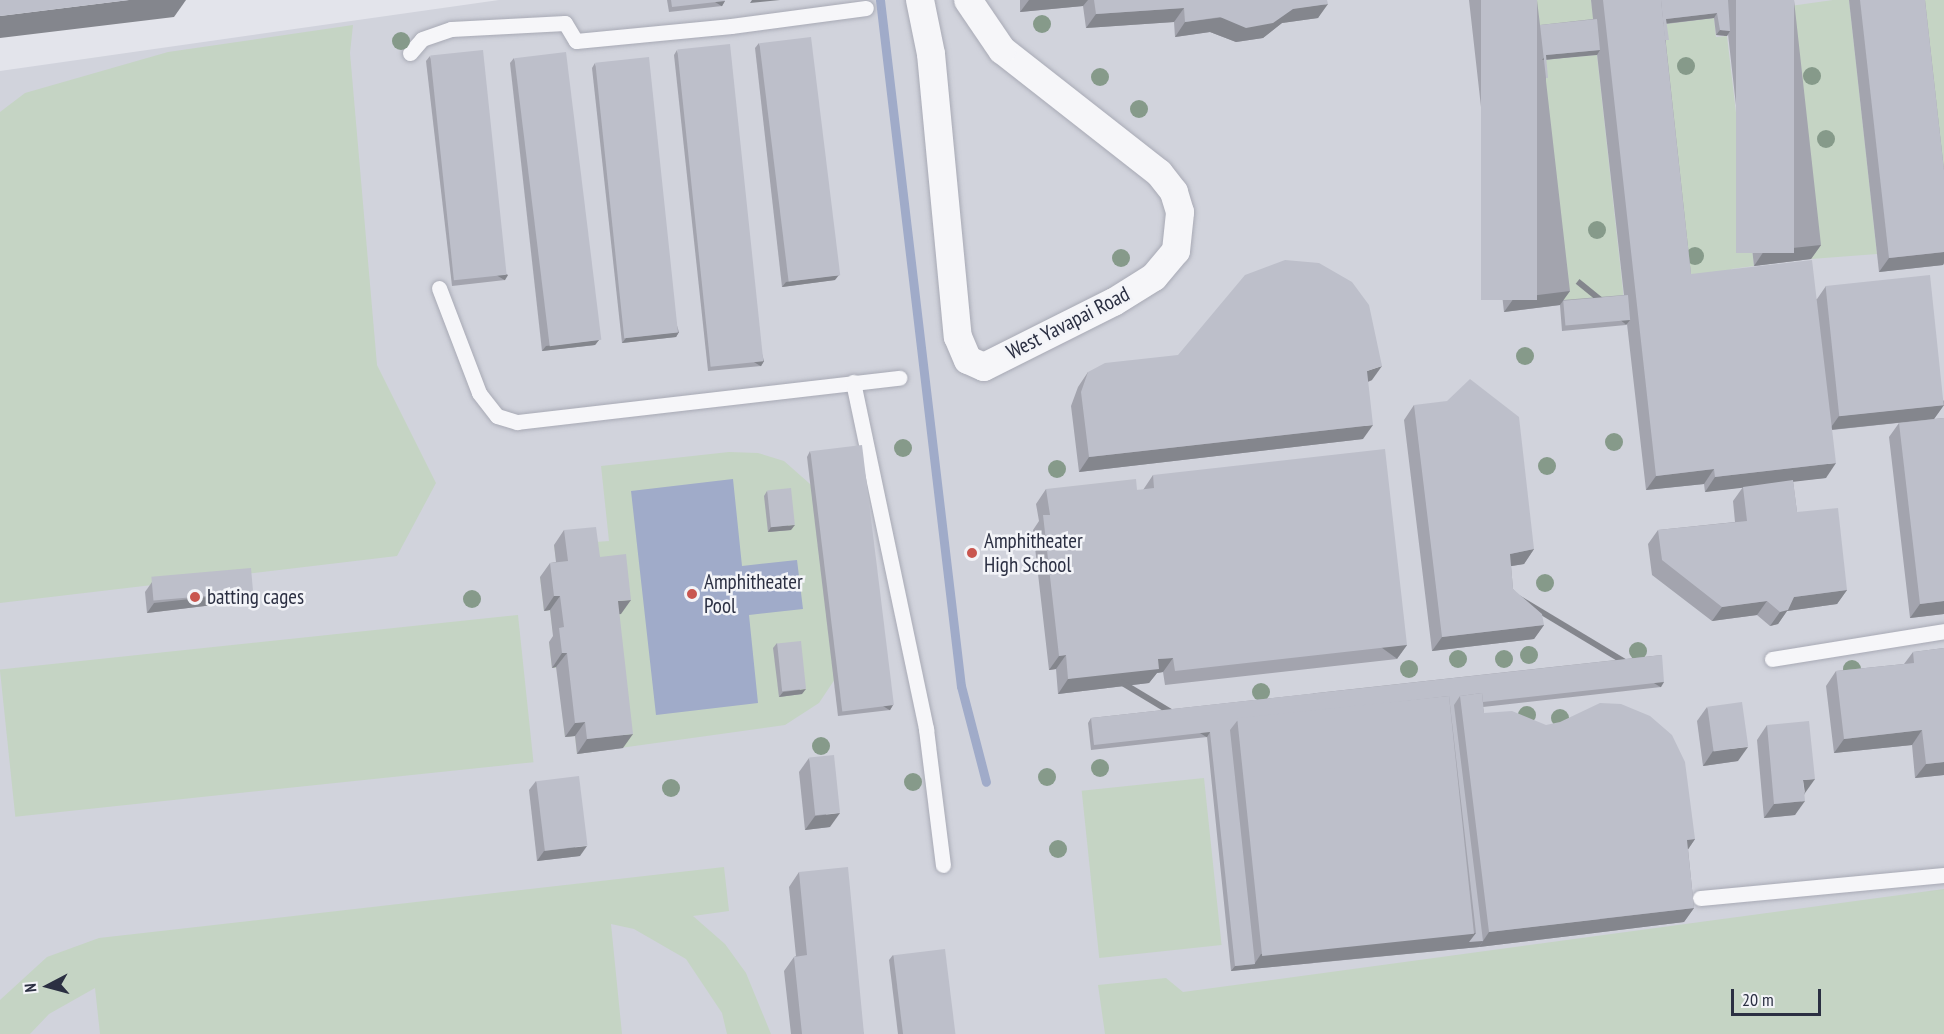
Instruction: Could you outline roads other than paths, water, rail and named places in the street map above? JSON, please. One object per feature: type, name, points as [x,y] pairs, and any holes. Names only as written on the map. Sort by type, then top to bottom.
[{"type":"street","name":"West Yavapai Road","points":[[920,0],[932,54],[958,337],[968,360],[984,367],[1114,302],[1154,277],[1176,251],[1180,212],[1174,192],[1160,173],[1002,50],[968,0]]},
{"type":"lane","points":[[410,52],[422,39],[451,29],[565,23],[576,42],[731,27],[866,8]]},
{"type":"lane","points":[[440,288],[478,393],[496,416],[517,422],[899,378]]},
{"type":"lane","points":[[853,382],[926,729],[943,865]]},
{"type":"lane","points":[[1772,659],[1944,631]]},
{"type":"lane","points":[[1700,898],[1944,875]]},
{"type":"water","name":"Amphitheater Pool","points":[[733,479],[742,566],[797,560],[803,609],[749,615],[758,703],[656,715],[631,491]]},
{"type":"waterway","points":[[880,0],[961,686],[986,782]]},
{"type":"place","name":"Amphitheater High School","points":[[972,553]]},
{"type":"place","name":"Amphitheater Pool","points":[[692,594]]},
{"type":"place","name":"batting cages","points":[[195,597]]}]
